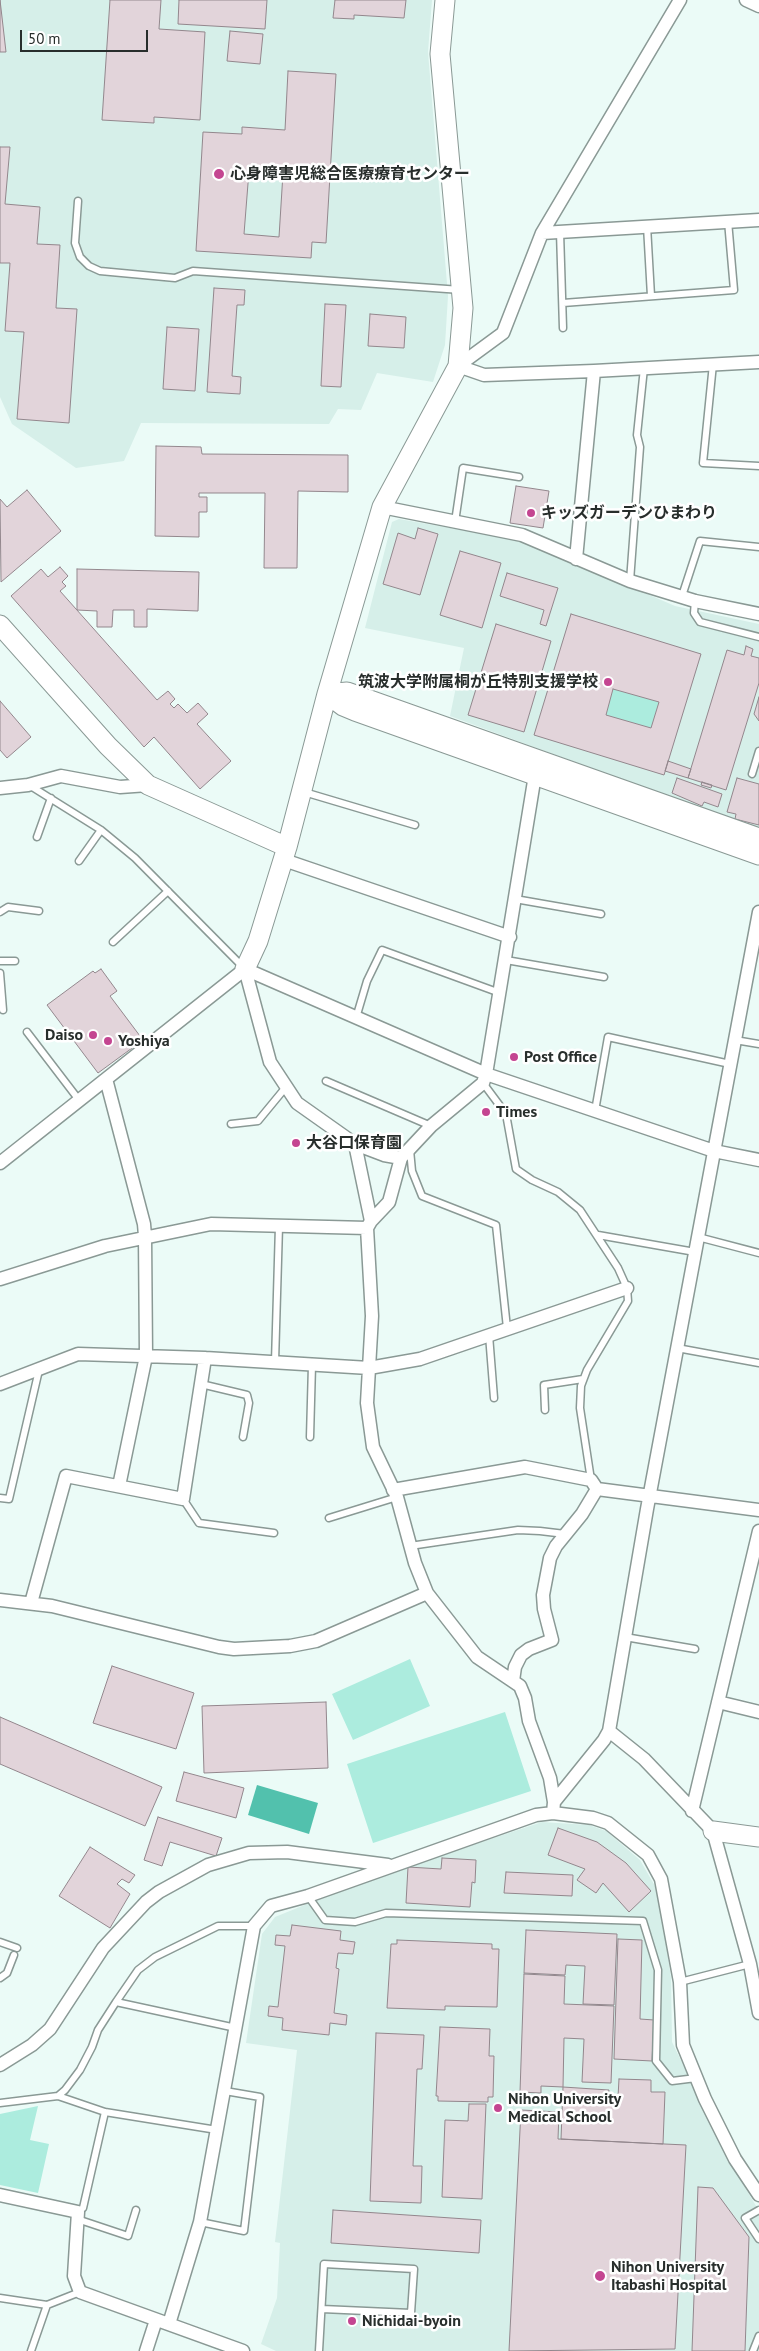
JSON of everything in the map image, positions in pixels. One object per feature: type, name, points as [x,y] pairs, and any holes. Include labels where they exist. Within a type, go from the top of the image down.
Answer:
[{"type":"street","points":[[0,1163],[244,969],[258,941],[285,853],[327,694],[382,506],[458,366],[463,308],[440,54],[444,0]]},
{"type":"street","points":[[458,366],[502,333],[542,233],[680,0]]},
{"type":"street","points":[[746,0],[759,6]]},
{"type":"street","points":[[542,233],[759,220]]},
{"type":"street","points":[[458,366],[484,375],[759,362]]},
{"type":"street","points":[[576,560],[594,371]]},
{"type":"street","points":[[382,506],[522,535],[576,560],[630,580],[695,601],[759,614]]},
{"type":"street","points":[[0,625],[108,746],[148,785],[285,853],[510,937]]},
{"type":"street","points":[[327,694],[347,692],[759,855]]},
{"type":"street","points":[[536,768],[759,838]]},
{"type":"street","points":[[0,1279],[105,1246],[145,1236],[211,1224],[278,1226],[369,1224],[389,1202],[406,1153],[431,1126],[485,1079],[510,937],[536,768]]},
{"type":"street","points":[[0,788],[61,776],[120,787],[148,785]]},
{"type":"street","points":[[169,2324],[200,2222],[254,1926],[271,1906],[308,1896],[553,1808],[604,1740],[609,1730],[649,1495],[730,1064],[751,971],[759,912]]},
{"type":"street","points":[[244,969],[356,1018],[485,1079],[595,1111],[714,1151],[759,1160]]},
{"type":"street","points":[[244,969],[270,1062],[297,1103],[312,1111],[355,1144],[384,1155],[406,1153]]},
{"type":"street","points":[[106,1079],[144,1224],[145,1236],[146,1356],[119,1486]]},
{"type":"street","points":[[355,1144],[369,1224],[372,1316],[367,1403],[374,1446],[395,1494],[409,1546],[426,1593],[477,1657],[520,1686],[526,1698],[529,1721],[550,1778],[553,1808]]},
{"type":"street","points":[[0,1384],[78,1354],[205,1358],[369,1368],[420,1359],[627,1288]]},
{"type":"street","points":[[31,1602],[66,1476],[182,1499],[205,1358]]},
{"type":"street","points":[[395,1494],[525,1467],[594,1485],[649,1495],[759,1510]]},
{"type":"street","points":[[513,1681],[521,1655],[528,1649],[552,1640],[544,1610],[543,1595],[550,1558],[565,1534],[582,1514],[594,1485]]},
{"type":"street","points":[[692,1811],[759,1531]]},
{"type":"street","points":[[0,1600],[31,1602],[103,1617],[219,1647],[234,1648],[290,1646],[316,1642],[426,1593]]},
{"type":"street","points":[[718,1702],[759,1712]]},
{"type":"street","points":[[609,1730],[644,1760],[713,1831],[750,1964],[759,2013]]},
{"type":"street","points":[[553,1808],[608,1823],[648,1855],[661,1879],[680,1982],[683,2045],[696,2078],[735,2159],[759,2195]]},
{"type":"street","points":[[713,1831],[759,1837]]},
{"type":"street","points":[[0,2065],[32,2045],[50,2028],[103,1948],[146,1902],[159,1892],[208,1864],[249,1853],[287,1852],[391,1865]]},
{"type":"street","points":[[0,2196],[78,2216],[74,2276],[80,2292],[243,2351]]},
{"type":"street","points":[[146,2351],[156,2320]]},
{"type":"lane","points":[[78,201],[75,243],[80,257],[90,266],[100,271],[175,278],[194,271],[462,290]]},
{"type":"lane","points":[[563,303],[734,290],[728,221]]},
{"type":"lane","points":[[648,226],[651,296]]},
{"type":"lane","points":[[560,232],[563,328]]},
{"type":"lane","points":[[713,364],[703,463],[759,466]]},
{"type":"lane","points":[[630,580],[640,447],[637,435],[644,368]]},
{"type":"lane","points":[[455,522],[463,468],[519,477]]},
{"type":"lane","points":[[682,596],[700,541],[759,547]]},
{"type":"lane","points":[[695,601],[694,613],[700,622],[759,637]]},
{"type":"lane","points":[[752,774],[759,752]]},
{"type":"lane","points":[[28,784],[101,830],[135,858],[244,969]]},
{"type":"lane","points":[[302,792],[415,826]]},
{"type":"lane","points":[[37,837],[51,798]]},
{"type":"lane","points":[[79,862],[101,830]]},
{"type":"lane","points":[[113,942],[168,891]]},
{"type":"lane","points":[[515,899],[601,914]]},
{"type":"lane","points":[[0,912],[8,907],[39,911]]},
{"type":"lane","points":[[356,1018],[367,981],[382,950],[500,994]]},
{"type":"lane","points":[[506,960],[604,977]]},
{"type":"lane","points":[[0,961],[15,961]]},
{"type":"lane","points":[[0,973],[2,1010],[12,1008]]},
{"type":"lane","points":[[27,1032],[79,1100]]},
{"type":"lane","points":[[595,1111],[608,1037],[730,1064]]},
{"type":"lane","points":[[735,1040],[759,1044]]},
{"type":"lane","points":[[485,1079],[506,1114],[516,1169],[532,1180],[558,1192],[580,1210],[598,1235],[627,1288],[628,1300],[581,1386],[580,1408],[594,1485]]},
{"type":"lane","points":[[326,1081],[431,1126]]},
{"type":"lane","points":[[231,1124],[258,1121],[286,1087]]},
{"type":"lane","points":[[406,1153],[422,1196],[496,1226],[507,1328]]},
{"type":"lane","points":[[275,1362],[278,1226]]},
{"type":"lane","points":[[598,1235],[695,1252]]},
{"type":"lane","points":[[698,1237],[759,1253]]},
{"type":"lane","points":[[489,1334],[494,1398]]},
{"type":"lane","points":[[677,1348],[759,1363]]},
{"type":"lane","points":[[310,1437],[312,1364]]},
{"type":"lane","points":[[0,1498],[9,1499],[40,1368]]},
{"type":"lane","points":[[545,1410],[544,1385],[583,1380]]},
{"type":"lane","points":[[201,1384],[246,1395],[248,1403],[243,1437]]},
{"type":"lane","points":[[329,1518],[395,1494]]},
{"type":"lane","points":[[182,1499],[199,1523],[274,1533]]},
{"type":"lane","points":[[409,1546],[518,1530],[540,1530],[565,1534]]},
{"type":"lane","points":[[625,1637],[695,1649]]},
{"type":"lane","points":[[308,1896],[325,1920],[355,1922],[386,1913],[643,1921],[658,1970],[656,2061],[672,2081],[696,2078]]},
{"type":"lane","points":[[58,2096],[80,2070],[92,2047],[98,2030],[138,1970],[155,1958],[218,1926],[254,1926]]},
{"type":"lane","points":[[0,1942],[17,1948]]},
{"type":"lane","points":[[0,1978],[7,1973],[14,1955]]},
{"type":"lane","points":[[680,1982],[750,1964]]},
{"type":"lane","points":[[116,2002],[236,2028]]},
{"type":"lane","points":[[200,2222],[244,2231],[260,2097],[225,2091]]},
{"type":"lane","points":[[0,2103],[58,2096],[105,2112],[217,2130]]},
{"type":"lane","points":[[105,2112],[83,2208],[78,2216],[128,2236],[136,2210]]},
{"type":"lane","points":[[759,2210],[745,2218],[759,2239]]},
{"type":"lane","points":[[319,2351],[324,2264],[414,2269],[411,2313],[322,2309]]},
{"type":"lane","points":[[0,2298],[47,2305],[80,2292]]},
{"type":"lane","points":[[31,2351],[47,2305]]},
{"type":"lane","points":[[753,2351],[759,2336]]},
{"type":"shaded area","name":"心身障害児総合医療療育センター","points":[[0,0],[432,0],[428,52],[448,296],[445,345],[433,382],[377,373],[361,410],[338,409],[329,424],[141,423],[124,461],[76,468],[12,424],[0,397]]},
{"type":"shaded area","name":"筑波大学附属桐が丘特別支援学校","points":[[399,519],[524,541],[675,606],[759,624],[759,830],[450,716],[464,648],[365,628],[392,522]]},
{"type":"shaded area","points":[[613,689],[659,702],[651,728],[606,715]]},
{"type":"shaded area","points":[[410,1659],[430,1706],[353,1740],[332,1694]]},
{"type":"shaded area","points":[[505,1712],[531,1791],[373,1843],[347,1764]]},
{"type":"shaded area","points":[[257,1785],[318,1803],[309,1834],[248,1815]]},
{"type":"shaded area","name":"Nihon University Medical School","points":[[542,1822],[589,1825],[606,1831],[640,1860],[659,1893],[671,1978],[672,2042],[733,2167],[759,2211],[759,2351],[276,2351],[261,2344],[277,2298],[280,2243],[275,2242],[297,2050],[246,2043],[262,1934],[275,1917],[364,1881]]},
{"type":"shaded area","points":[[38,2106],[30,2140],[49,2144],[38,2193],[0,2185],[0,2114]]},
{"type":"building","points":[[0,0],[6,52],[0,52]]},
{"type":"building","points":[[110,0],[161,0],[159,29],[205,32],[200,120],[154,117],[154,123],[102,120]]},
{"type":"building","points":[[179,0],[267,0],[265,29],[178,24]]},
{"type":"building","points":[[335,0],[406,0],[404,18],[354,15],[354,19],[333,18]]},
{"type":"building","points":[[230,31],[263,34],[260,64],[227,61]]},
{"type":"building","points":[[288,71],[336,74],[326,243],[312,242],[311,258],[196,251],[203,132],[242,134],[242,127],[285,130]],"holes":[[[249,171],[283,173],[279,237],[244,234]]]},
{"type":"building","points":[[0,147],[10,147],[5,204],[40,207],[37,244],[60,245],[56,308],[77,309],[69,423],[17,419],[24,332],[5,331],[10,263],[0,263]]},
{"type":"building","points":[[214,288],[245,290],[244,305],[237,305],[232,376],[241,377],[240,394],[207,392]]},
{"type":"building","points":[[325,304],[346,305],[341,387],[321,386]]},
{"type":"building","points":[[370,314],[406,317],[404,348],[368,346]]},
{"type":"building","points":[[167,327],[199,329],[195,391],[163,389]]},
{"type":"building","points":[[156,446],[201,447],[202,454],[348,455],[348,492],[298,491],[297,568],[264,568],[265,493],[199,493],[199,497],[207,497],[207,512],[199,512],[199,537],[155,536]]},
{"type":"building","points":[[516,486],[549,491],[543,528],[510,523]]},
{"type":"building","points":[[27,490],[61,531],[1,582],[0,499],[7,507]]},
{"type":"building","points":[[418,528],[438,534],[420,595],[383,584],[398,533],[415,539]]},
{"type":"building","points":[[460,551],[501,563],[482,628],[440,615]]},
{"type":"building","points":[[60,567],[68,576],[62,582],[66,586],[60,591],[157,700],[168,691],[175,699],[170,704],[174,708],[178,704],[187,713],[198,703],[208,714],[197,724],[231,761],[200,789],[154,737],[144,747],[11,596],[41,569],[48,577]]},
{"type":"building","points":[[77,569],[199,572],[198,611],[147,609],[147,627],[134,627],[134,610],[113,610],[112,627],[97,627],[97,611],[77,610]]},
{"type":"building","points":[[507,573],[558,588],[546,626],[540,624],[544,610],[500,596]]},
{"type":"building","points":[[571,614],[701,654],[664,775],[534,735]],"holes":[[[613,689],[659,702],[651,728],[606,715]]]},
{"type":"building","points":[[496,624],[551,641],[524,732],[468,715]]},
{"type":"building","points":[[746,646],[753,649],[751,656],[759,658],[759,683],[726,790],[688,778],[727,650],[744,655]]},
{"type":"building","points":[[759,697],[759,721],[754,714]]},
{"type":"building","points":[[0,701],[31,737],[7,758],[0,750]]},
{"type":"building","points":[[668,761],[691,769],[688,778],[665,771]]},
{"type":"building","points":[[677,778],[722,794],[718,807],[704,802],[702,806],[672,793]]},
{"type":"building","points":[[737,778],[759,784],[759,825],[735,819],[736,814],[727,812]]},
{"type":"building","points":[[702,782],[712,785],[711,788],[701,785]]},
{"type":"building","points":[[101,969],[117,991],[110,996],[143,1040],[98,1073],[47,1005],[93,971],[95,973]]},
{"type":"building","points":[[112,1666],[194,1693],[176,1749],[93,1723]]},
{"type":"building","points":[[326,1702],[328,1768],[204,1773],[202,1706]]},
{"type":"building","points":[[0,1717],[162,1787],[145,1826],[0,1764]]},
{"type":"building","points":[[184,1772],[244,1788],[236,1818],[176,1801]]},
{"type":"building","points":[[158,1817],[222,1838],[216,1856],[170,1842],[162,1866],[144,1860]]},
{"type":"building","points":[[558,1828],[597,1842],[626,1863],[651,1891],[629,1912],[603,1883],[596,1893],[577,1880],[585,1869],[548,1855]]},
{"type":"building","points":[[90,1847],[135,1875],[129,1883],[122,1879],[117,1884],[130,1894],[110,1928],[59,1896]]},
{"type":"building","points":[[442,1858],[476,1860],[475,1883],[472,1882],[470,1907],[406,1903],[408,1867],[441,1869]]},
{"type":"building","points":[[506,1872],[573,1875],[572,1896],[504,1893]]},
{"type":"building","points":[[292,1925],[341,1931],[340,1940],[355,1942],[353,1954],[338,1953],[336,1968],[339,1969],[334,2013],[347,2015],[346,2025],[330,2023],[329,2035],[282,2030],[283,2018],[268,2016],[269,2006],[278,2007],[285,1946],[275,1945],[276,1935],[290,1936]]},
{"type":"building","points":[[526,1930],[617,1934],[614,2005],[583,2004],[585,1966],[566,1965],[565,1975],[524,1973]]},
{"type":"building","points":[[618,1939],[642,1940],[640,2019],[654,2020],[652,2061],[614,2059]]},
{"type":"building","points":[[397,1940],[492,1944],[492,1949],[499,1949],[497,2007],[445,2006],[445,2010],[387,2008],[391,1944],[397,1944]]},
{"type":"building","points":[[524,1974],[565,1976],[564,2004],[614,2006],[611,2083],[582,2082],[584,2039],[564,2038],[563,2087],[541,2086],[541,2093],[520,2092]]},
{"type":"building","points":[[440,2027],[490,2029],[489,2056],[494,2056],[493,2097],[488,2097],[488,2102],[438,2101],[438,2096],[436,2096]]},
{"type":"building","points":[[376,2033],[424,2035],[422,2069],[417,2069],[413,2166],[422,2166],[421,2203],[370,2201]]},
{"type":"building","points":[[619,2079],[651,2080],[651,2092],[665,2092],[663,2144],[561,2139],[563,2087],[609,2090],[608,2096],[618,2097]]},
{"type":"building","points":[[469,2104],[486,2104],[482,2199],[442,2197],[445,2120],[468,2121]]},
{"type":"building","points":[[521,2110],[559,2112],[558,2139],[686,2145],[675,2349],[509,2351]]},
{"type":"building","points":[[698,2187],[713,2188],[749,2237],[745,2351],[692,2351]]},
{"type":"building","points":[[333,2210],[481,2220],[479,2253],[331,2243]]},
{"type":"place","name":"心身障害児総合医療療育センター","points":[[219,174]]},
{"type":"place","name":"キッズガーデンひまわり","points":[[531,513]]},
{"type":"place","name":"筑波大学附属桐が丘特別支援学校","points":[[608,682]]},
{"type":"place","name":"Daiso","points":[[93,1035]]},
{"type":"place","name":"Yoshiya","points":[[108,1041]]},
{"type":"place","name":"Post Office","points":[[514,1057]]},
{"type":"place","name":"Times","points":[[486,1112]]},
{"type":"place","name":"大谷口保育園","points":[[296,1143]]},
{"type":"place","name":"Nihon University Medical School","points":[[498,2108]]},
{"type":"place","name":"Nihon University Itabashi Hospital","points":[[600,2276]]},
{"type":"place","name":"Nichidai-byoin","points":[[352,2321]]}]
